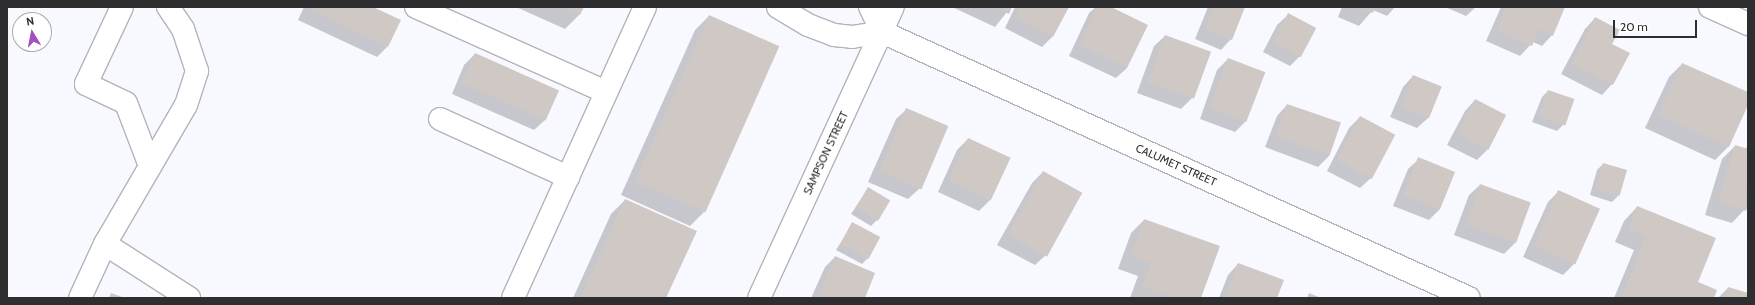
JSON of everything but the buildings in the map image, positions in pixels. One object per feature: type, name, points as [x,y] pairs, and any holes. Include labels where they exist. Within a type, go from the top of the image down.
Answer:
[{"type":"street","points":[[122,7],[86,84],[126,103],[150,166]]},
{"type":"street","points":[[80,298],[105,244],[186,105],[197,71],[183,29],[168,7]]},
{"type":"street","points":[[416,7],[606,92]]},
{"type":"street","points":[[513,298],[645,7]]},
{"type":"street","points":[[778,7],[808,25],[834,36],[852,37],[882,32],[870,7]]},
{"type":"street","name":"SAMPSON STREET","points":[[759,298],[893,7]]},
{"type":"street","points":[[1711,7],[1748,24]]},
{"type":"street","name":"CALUMET STREET","points":[[882,32],[1469,298]]},
{"type":"street","points":[[440,119],[568,177]]},
{"type":"street","points":[[105,244],[189,298]]}]
